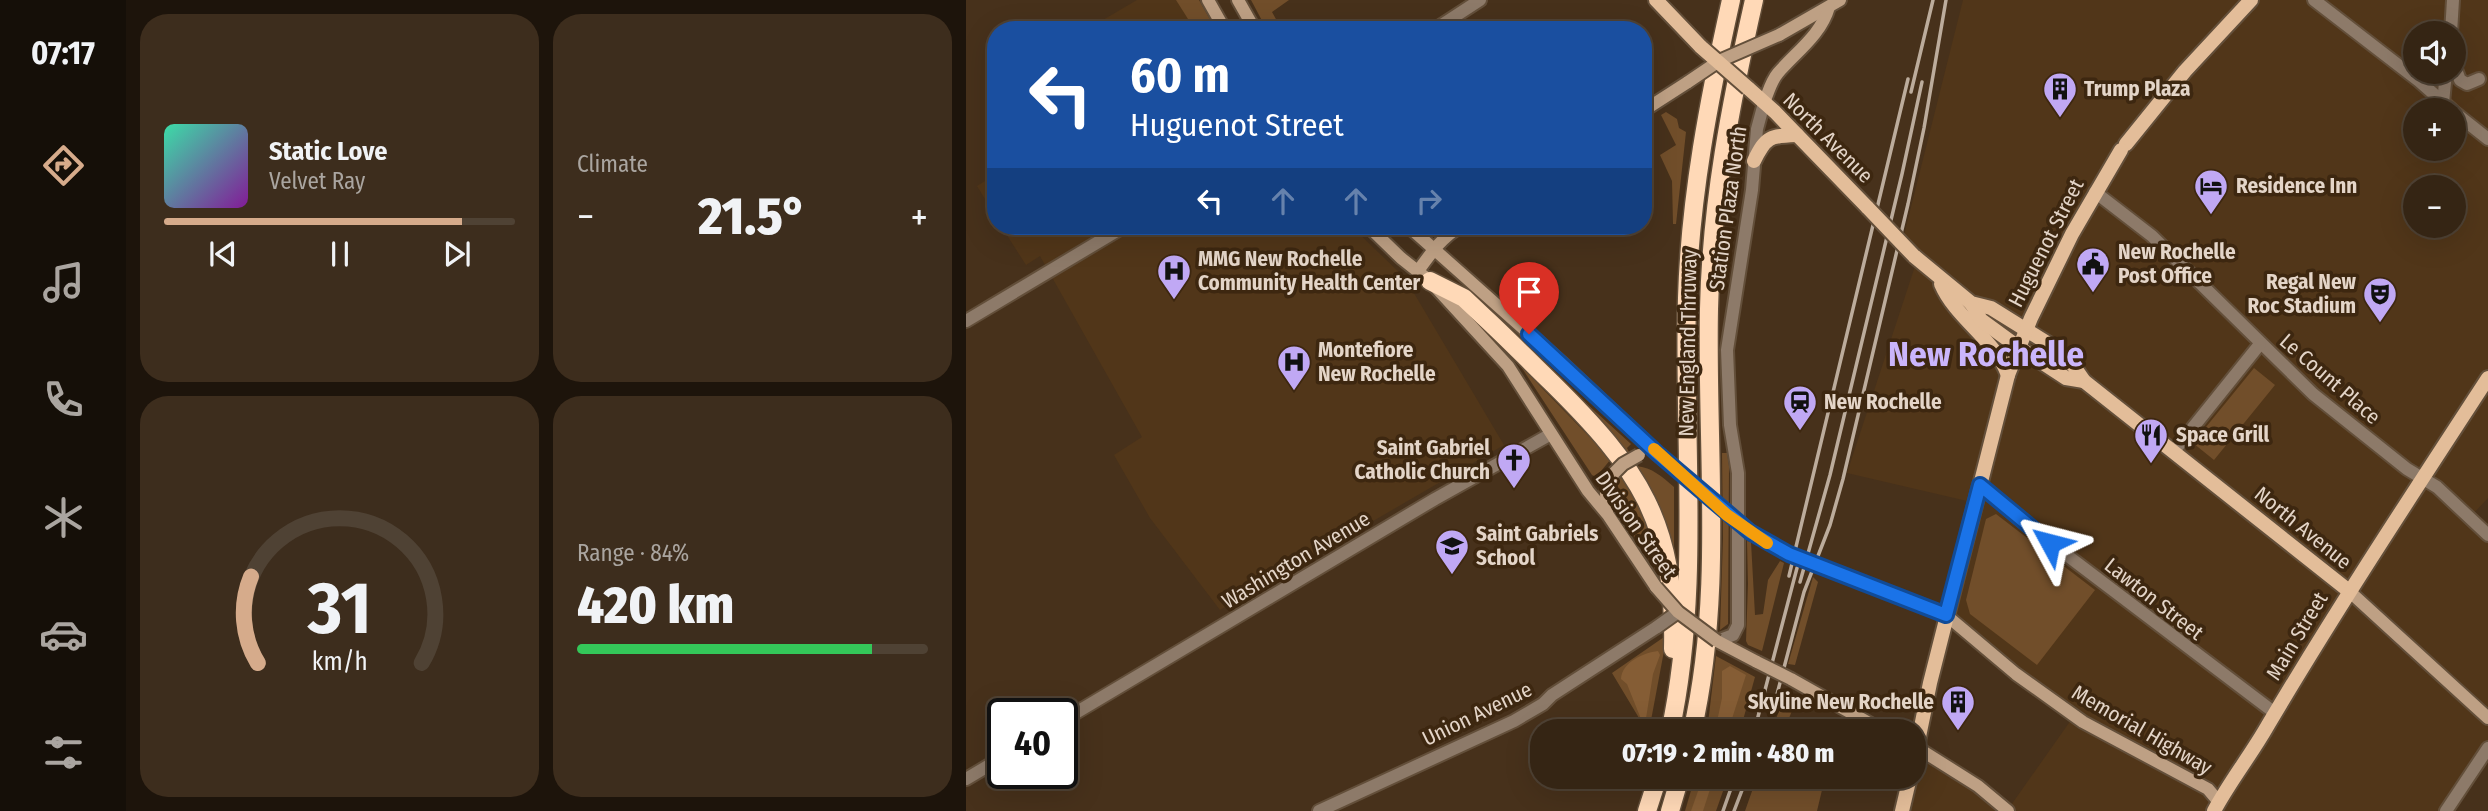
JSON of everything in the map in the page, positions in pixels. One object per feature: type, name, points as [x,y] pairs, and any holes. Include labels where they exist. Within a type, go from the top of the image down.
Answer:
[{"type":"highway","name":"New England Thruway","points":[[1671,719],[1681,674],[1688,599],[1687,299],[1692,225],[1707,114],[1731,0]]},
{"type":"highway","name":"New England Thruway","points":[[1694,719],[1706,649],[1710,587],[1709,312],[1712,237],[1727,125],[1754,0]]},
{"type":"highway","points":[[1424,276],[1464,298],[1508,340],[1607,440],[1640,487],[1660,532],[1672,585],[1673,658],[1669,719]]},
{"type":"highway","points":[[1647,811],[1654,789]]},
{"type":"highway","points":[[1670,811],[1676,789]]},
{"type":"main road","points":[[1209,0],[1220,21]]},
{"type":"main road","points":[[1238,0],[1250,21]]},
{"type":"main road","name":"North Avenue","points":[[1656,0],[1702,47],[1797,135],[1913,256],[1971,303],[1981,320],[2066,378],[2084,381]]},
{"type":"main road","name":"Huguenot Street","points":[[1921,719],[2008,374],[2018,347],[2095,192],[2123,147],[2185,71],[2251,0]]},
{"type":"main road","points":[[1764,103],[1778,72],[1821,24],[1835,4]]},
{"type":"main road","points":[[1652,105],[1719,61],[1779,34],[1835,4]]},
{"type":"main road","points":[[1754,161],[1767,139],[1797,135]]},
{"type":"main road","points":[[1378,235],[1424,276],[1434,248],[1447,235]]},
{"type":"main road","points":[[1419,235],[1434,248]]},
{"type":"main road","name":"Memorial Highway","points":[[1434,248],[1656,451],[1750,532],[1789,554],[1946,615],[2016,674],[2083,722],[2208,789],[2221,808]]},
{"type":"main road","name":"Division Street","points":[[1424,276],[1508,366],[1588,491],[1608,515],[1656,587],[1678,612],[1717,641],[1862,719]]},
{"type":"main road","points":[[1939,279],[1948,299],[1998,354],[2008,374]]},
{"type":"main road","name":"North Avenue","points":[[1971,303],[1991,308],[2052,346],[2073,365],[2084,381],[2349,591],[2488,718]]},
{"type":"main road","name":"Main Street","points":[[2221,808],[2349,591],[2488,378]]},
{"type":"main road","points":[[1608,515],[1606,493],[1614,472],[1639,455],[1656,451]]},
{"type":"main road","points":[[1926,753],[1978,786],[2008,811]]},
{"type":"main road","points":[[1902,811],[1907,789]]},
{"type":"street","points":[[1448,21],[1480,0]]},
{"type":"street","points":[[2314,0],[2438,98]]},
{"type":"street","points":[[2452,21],[2453,0]]},
{"type":"street","points":[[2466,83],[2479,79]]},
{"type":"street","name":"Station Plaza North","points":[[1717,641],[1733,635],[1738,625],[1738,473],[1730,425],[1727,350],[1752,190],[1757,129],[1764,103]]},
{"type":"street","points":[[2466,122],[2488,139]]},
{"type":"street","name":"Le Count Place","points":[[2095,192],[2152,236],[2260,344],[2325,404],[2407,469],[2437,486],[2488,535]]},
{"type":"street","points":[[966,321],[1110,235]]},
{"type":"street","points":[[2174,451],[2260,344]]},
{"type":"street","name":"Washington Avenue","points":[[1078,711],[1550,434]]},
{"type":"street","name":"Lawton Street","points":[[1980,485],[2027,525],[2275,713]]},
{"type":"street","name":"Union Avenue","points":[[1319,811],[1514,721],[1678,612]]},
{"type":"street","points":[[2446,811],[2488,748]]},
{"type":"street","points":[[966,779],[987,767]]},
{"type":"shaded area","points":[[1137,0],[1187,0],[1200,21],[1101,21]]},
{"type":"shaded area","points":[[1176,0],[1199,0],[1211,21],[1189,21]]},
{"type":"shaded area","points":[[1251,0],[1289,0],[1272,12],[1277,21],[1262,21]]},
{"type":"shaded area","points":[[1963,0],[2488,0],[2488,498],[2472,515],[2488,530],[2488,754],[2453,811],[1900,811],[1906,789],[1926,789],[1926,754],[2009,808],[2076,713],[1950,615],[1980,504],[1847,473],[1918,257],[1903,239]]},
{"type":"shaded area","points":[[1666,112],[1677,119],[1679,128],[1686,132],[1676,224],[1673,224],[1672,181],[1660,155],[1676,145],[1661,115]]},
{"type":"shaded area","points":[[987,180],[987,202],[977,186]]},
{"type":"shaded area","name":"Montefiore New Rochelle","points":[[1007,235],[1360,235],[1405,278],[1504,445],[1220,610],[1150,518],[1114,455],[1142,437],[1040,256],[1026,265]]},
{"type":"shaded area","points":[[1518,358],[1539,385],[1611,459],[1596,477],[1592,475],[1516,359]]},
{"type":"shaded area","points":[[1543,364],[1631,444],[1627,448],[1636,466],[1652,471],[1674,487],[1674,551],[1670,549],[1662,523]]},
{"type":"shaded area","points":[[2254,368],[2275,385],[2214,460],[2193,443]]},
{"type":"shaded area","points":[[1722,453],[1727,453],[1729,466],[1728,624],[1720,630],[1723,538]]},
{"type":"shaded area","points":[[1623,473],[1647,524],[1661,578],[1614,505],[1613,491]]},
{"type":"shaded area","points":[[1996,514],[2095,590],[2037,665],[1970,614],[1966,600],[1986,519]]},
{"type":"shaded area","points":[[1747,541],[1751,542],[1755,615],[1763,614],[1768,580],[1780,561],[1784,563],[1762,651],[1748,645],[1746,641]]},
{"type":"shaded area","points":[[1813,577],[1818,582],[1795,665],[1788,664]]},
{"type":"shaded area","points":[[1667,635],[1651,719],[1638,719],[1612,673]]},
{"type":"shaded area","points":[[1658,651],[1660,655],[1653,674],[1646,719],[1641,719],[1627,684],[1621,679],[1629,663]]},
{"type":"shaded area","points":[[1716,656],[1755,677],[1743,719],[1709,719]]},
{"type":"shaded area","points":[[1730,666],[1746,675],[1732,719],[1718,719],[1722,698],[1722,671]]},
{"type":"shaded area","points":[[1785,693],[1797,698],[1789,719],[1776,719]]},
{"type":"shaded area","points":[[1691,789],[1724,789],[1716,811],[1685,811]]},
{"type":"shaded area","points":[[1699,789],[1710,789],[1703,811],[1691,811]]},
{"type":"shaded area","points":[[1753,789],[1822,790],[1817,811],[1745,811]]},
{"type":"railway","points":[[1911,92],[1933,0]]},
{"type":"railway","points":[[1770,719],[1804,592],[1830,525],[1843,479],[1908,204],[1946,0]]},
{"type":"railway","points":[[1789,576],[1908,79]]},
{"type":"railway","points":[[1800,582],[1830,475],[1922,82]]},
{"type":"railway","points":[[1757,719],[1797,568]]},
{"type":"railway","points":[[1723,811],[1731,789]]},
{"type":"railway","points":[[1734,811],[1742,789]]},
{"type":"slow traffic","points":[[1654,449],[1727,515],[1767,543]]},
{"type":"place","name":"Trump Plaza","points":[[2060,119]]},
{"type":"place","name":"Residence Inn","points":[[2211,216]]},
{"type":"place","name":"New Rochelle Post Office","points":[[2093,294]]},
{"type":"place","name":"MMG New Rochelle Community Health Center","points":[[1174,301]]},
{"type":"place","name":"Regal New Roc Stadium","points":[[2380,324]]},
{"type":"place","name":"Montefiore New Rochelle","points":[[1294,392]]},
{"type":"place","name":"New Rochelle","points":[[1800,432]]},
{"type":"place","name":"Space Grill","points":[[2151,465]]},
{"type":"place","name":"Saint Gabriel Catholic Church","points":[[1514,490]]},
{"type":"place","name":"Saint Gabriels School","points":[[1452,576]]},
{"type":"place","name":"Skyline New Rochelle","points":[[1958,732]]},
{"type":"district","name":"New Rochelle","points":[[1986,354]]},
{"type":"route","points":[[1529,334],[1657,453],[1742,527],[1780,550],[1850,579],[1946,615],[1980,485],[2050,543]]}]
